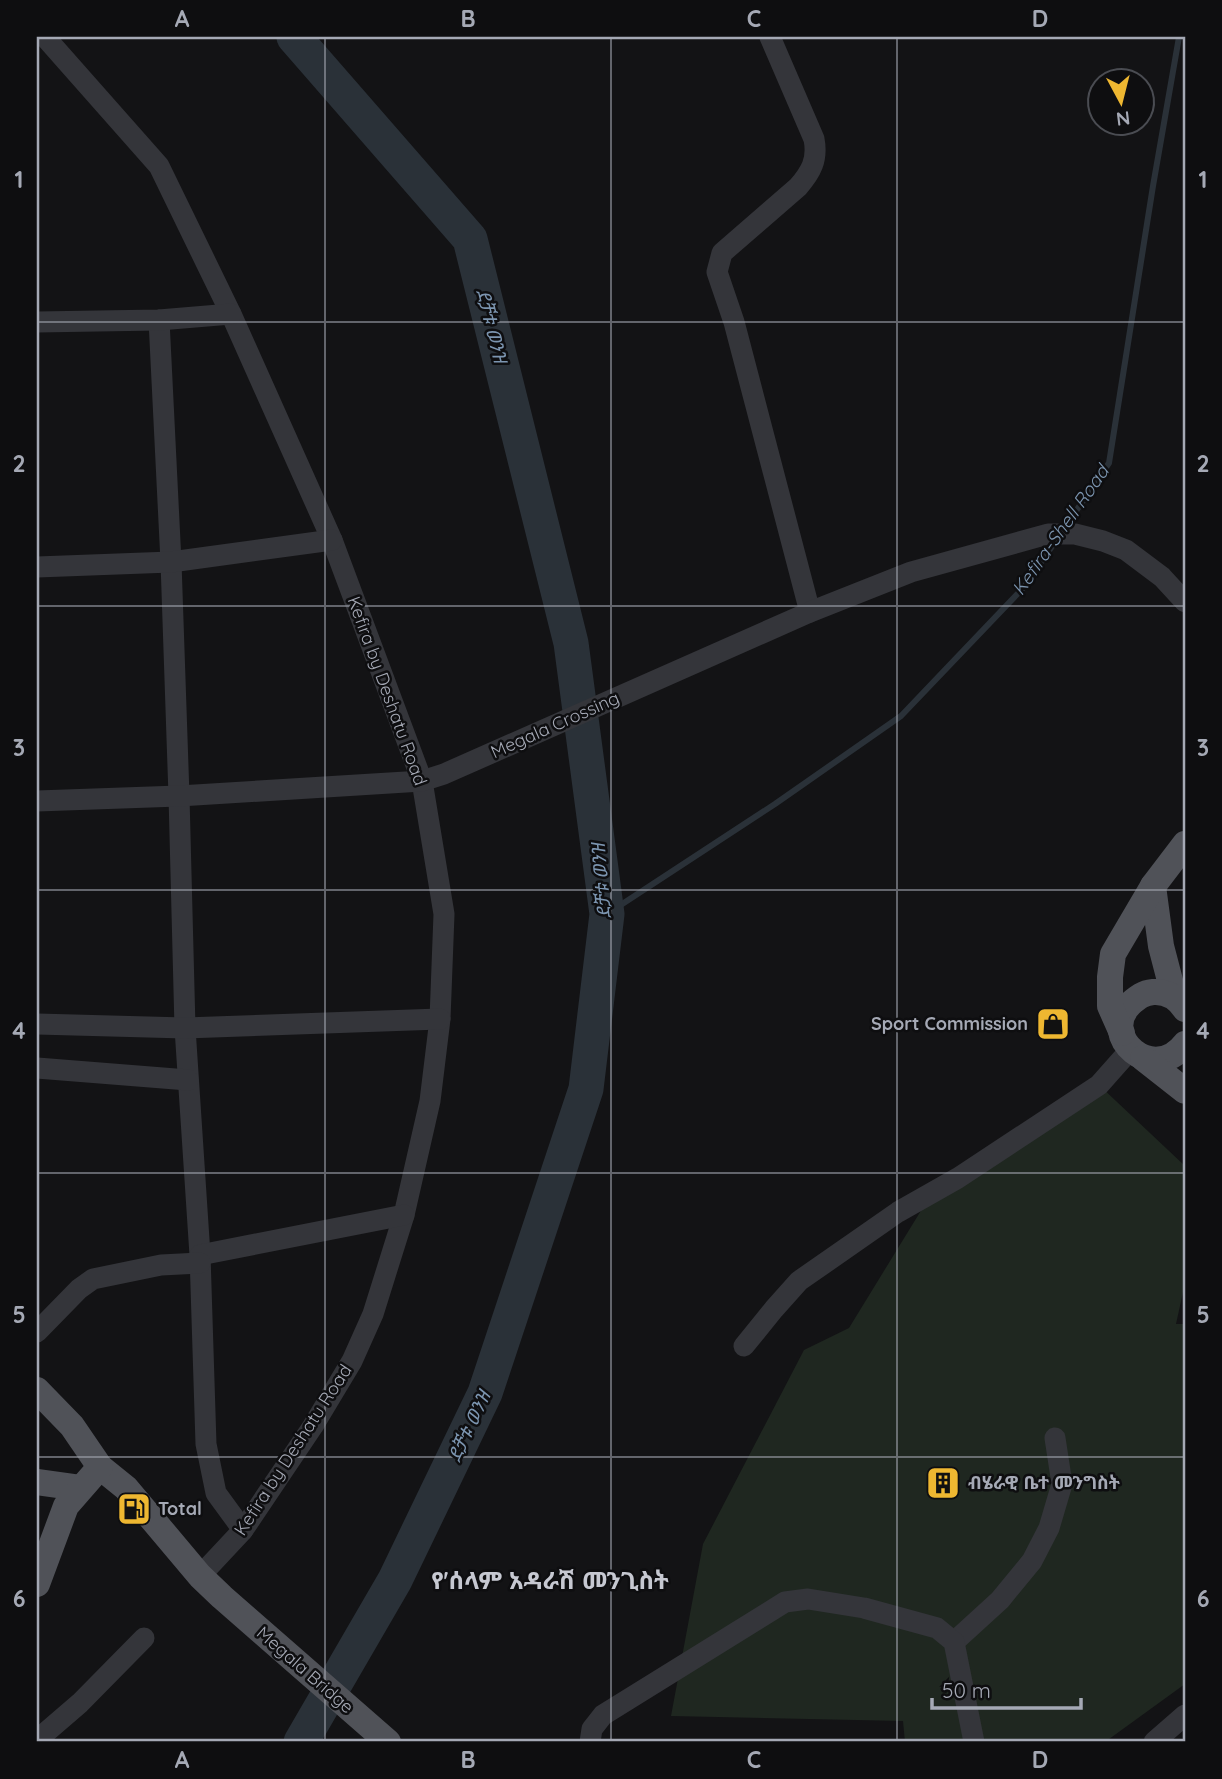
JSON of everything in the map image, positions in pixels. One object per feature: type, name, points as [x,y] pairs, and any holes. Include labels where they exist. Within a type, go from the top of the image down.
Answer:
[{"type":"main road","points":[[1185,844],[1153,886],[1113,954],[1110,977],[1110,1006],[1132,1047],[1185,1091]]},
{"type":"main road","points":[[1153,886],[1161,946],[1179,1003]]},
{"type":"main road","points":[[1179,1003],[1159,992],[1147,993],[1138,996],[1126,1009],[1122,1020],[1132,1047],[1160,1060],[1179,1052],[1185,1044]]},
{"type":"main road","name":"Megala Bridge","points":[[37,1390],[72,1426],[100,1467],[126,1488],[200,1576],[388,1742]]},
{"type":"main road","points":[[37,1584],[66,1506],[100,1467]]},
{"type":"main road","points":[[37,1482],[80,1488]]},
{"type":"street","name":"Kefira by Deshatu Road","points":[[45,37],[159,166],[230,314],[332,540],[422,781],[444,914],[440,1018],[430,1101],[404,1215],[373,1314],[352,1361],[313,1426],[243,1530],[200,1576]]},
{"type":"street","points":[[770,37],[814,139],[816,153],[809,174],[798,187],[722,253],[717,272],[734,322],[810,612]]},
{"type":"street","points":[[37,322],[159,320],[230,314]]},
{"type":"street","points":[[159,320],[180,796],[185,1028],[200,1259],[206,1444],[216,1493],[243,1530]]},
{"type":"street","name":"Megala Crossing","points":[[37,801],[180,796],[422,781],[444,774],[810,612],[911,572],[1048,534],[1075,534],[1126,550],[1161,577],[1185,602]]},
{"type":"street","points":[[37,567],[170,562],[332,540]]},
{"type":"street","points":[[37,1024],[185,1028],[440,1018]]},
{"type":"street","points":[[744,1346],[799,1281],[898,1212],[958,1178],[1099,1085],[1132,1047]]},
{"type":"street","points":[[37,1068],[188,1080]]},
{"type":"street","points":[[37,1332],[79,1289],[93,1279],[404,1215]]},
{"type":"street","points":[[954,1642],[1000,1600],[1032,1561],[1049,1528],[1062,1484],[1055,1438]]},
{"type":"street","points":[[590,1742],[592,1729],[603,1715],[785,1602],[808,1599],[863,1608],[937,1629],[954,1642],[974,1742]]},
{"type":"street","points":[[37,1740],[80,1703],[144,1638]]},
{"type":"street","points":[[1154,1742],[1182,1724]]},
{"type":"shaded area","points":[[1099,1085],[1185,1166],[1185,1283],[1176,1324],[1185,1324],[1185,1684],[1105,1742],[905,1742],[903,1721],[671,1716],[703,1544],[804,1350],[849,1328],[933,1191]]},
{"type":"waterway","name":"ደቻቱ ወንዝ","points":[[294,37],[470,239],[571,643],[607,914],[586,1089],[485,1393],[395,1580],[301,1742]]},
{"type":"waterway","name":"Kefira-Shell Road","points":[[1063,530],[1109,463],[1179,37]]},
{"type":"waterway","name":"Kefira-Shell Road","points":[[607,914],[775,804],[901,716],[1024,587],[1057,539]]},
{"type":"place","name":"Sport Commission","points":[[1053,1024]]},
{"type":"place","name":"ብሄራዊ ቤተ መንግስት","points":[[943,1483]]},
{"type":"place","name":"Total","points":[[134,1509]]},
{"type":"district","name":"የ'ሰላም አዳራሽ መንጊስት","points":[[550,1581]]}]
